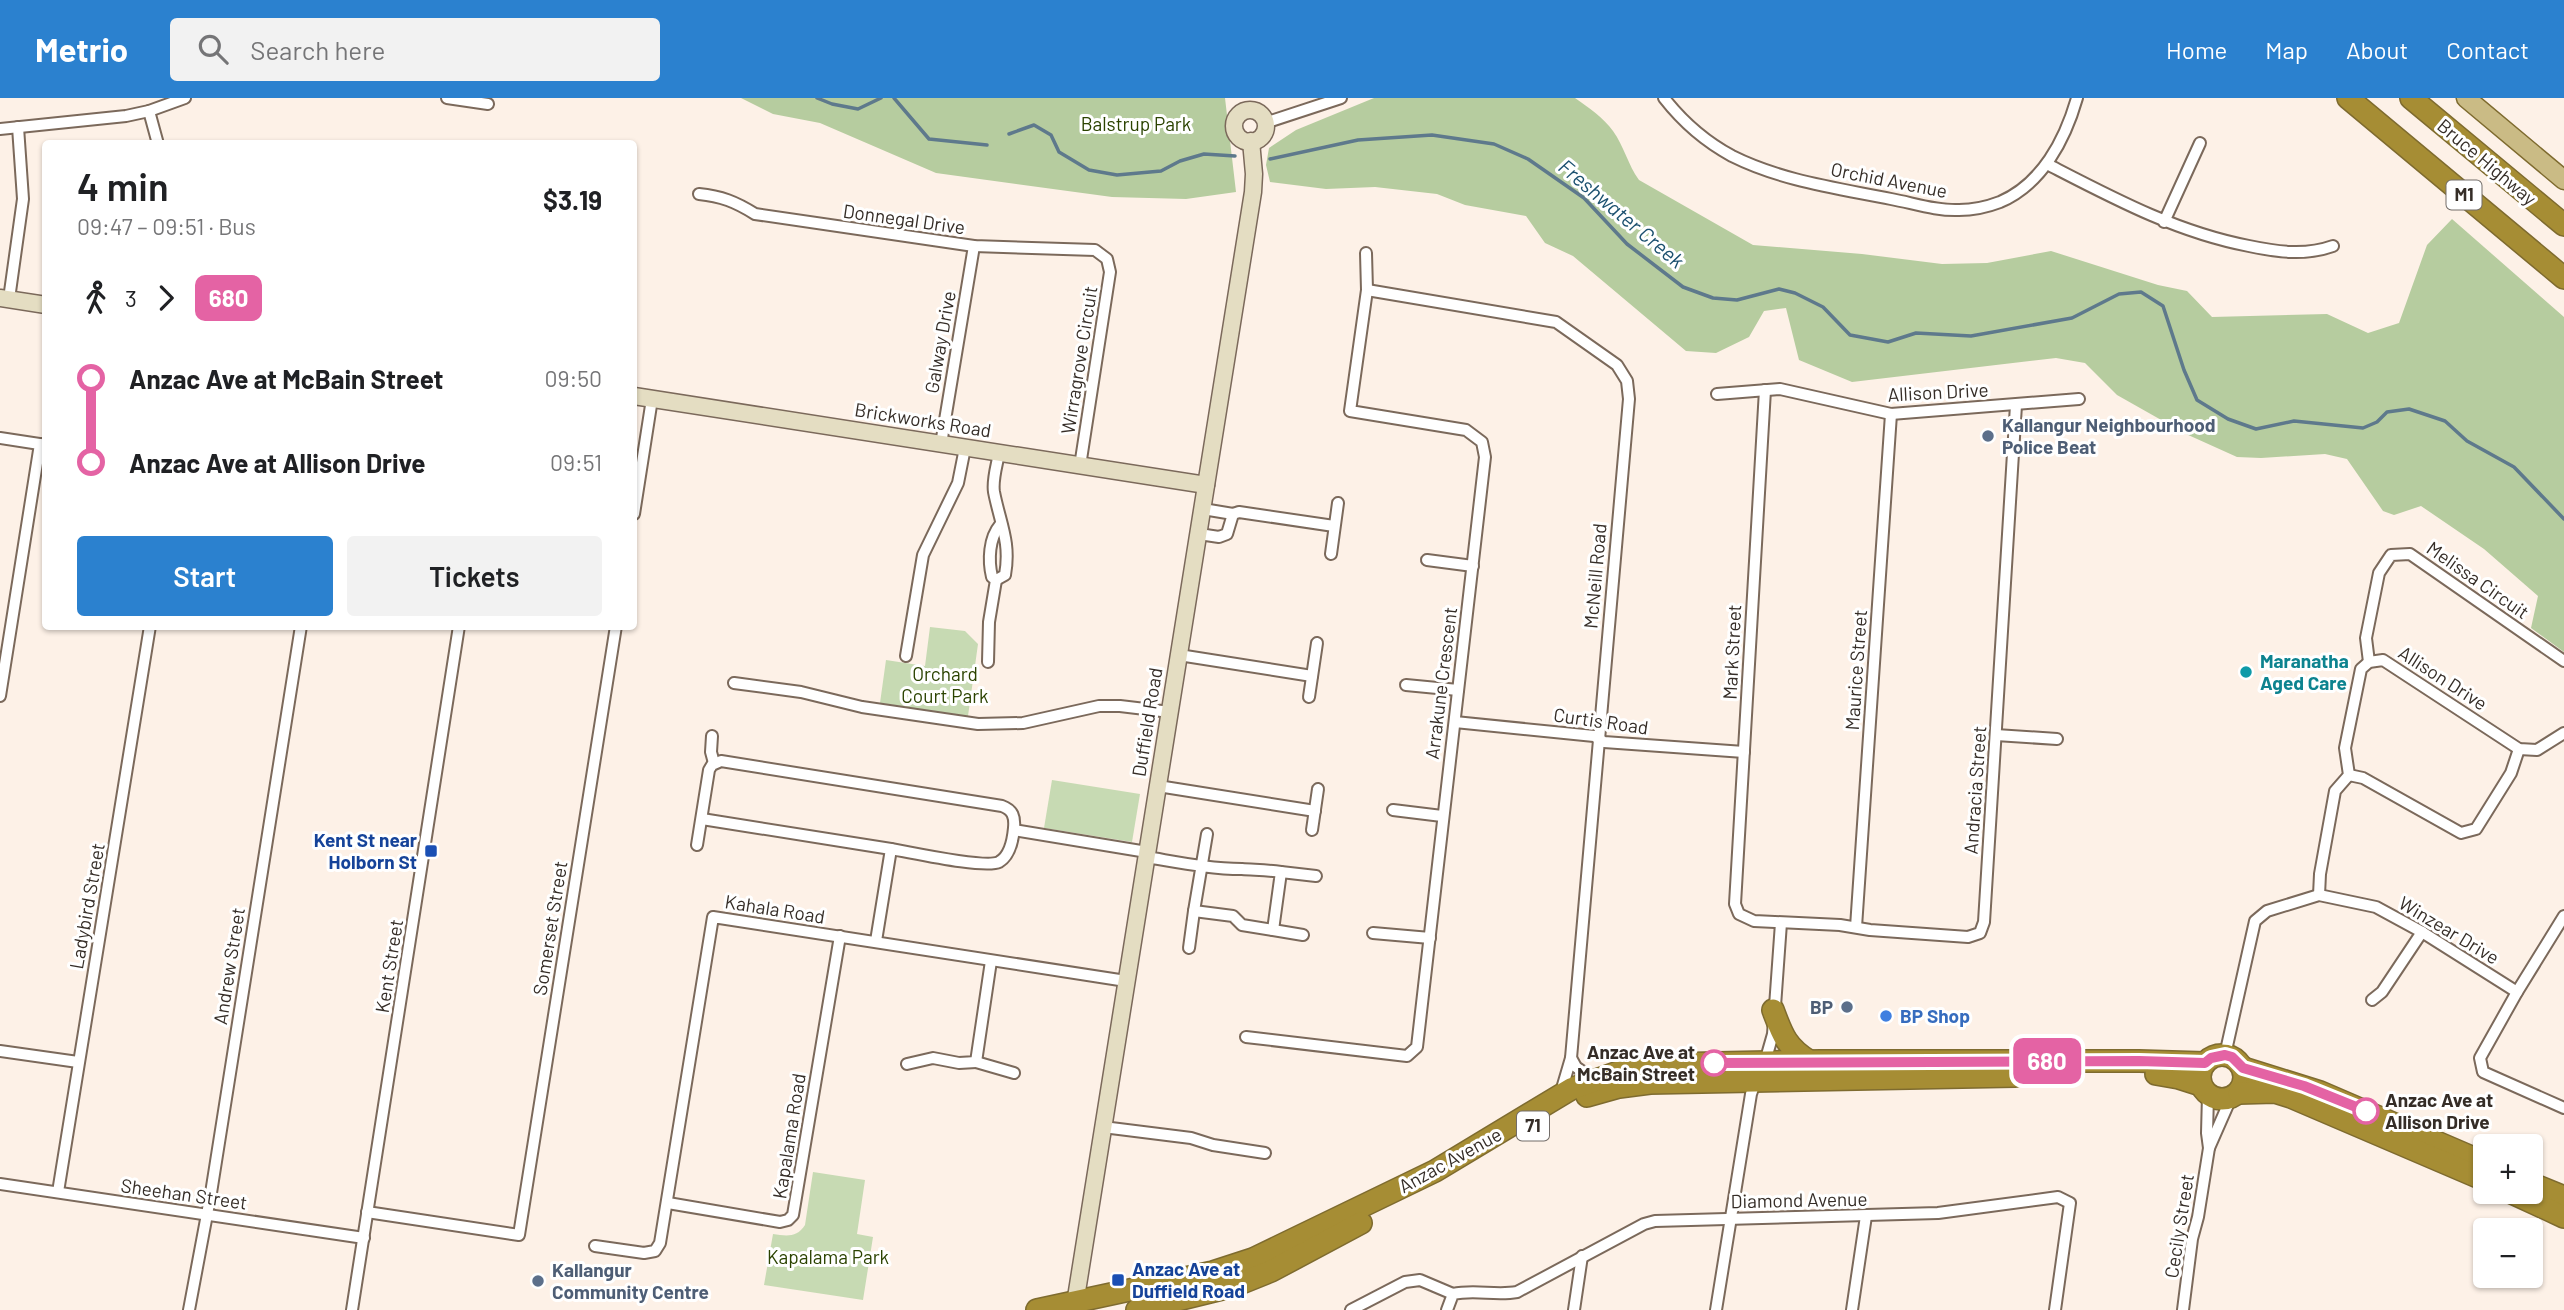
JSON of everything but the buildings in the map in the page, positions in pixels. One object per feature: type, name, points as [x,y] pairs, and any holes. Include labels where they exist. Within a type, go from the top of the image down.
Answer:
[{"type":"highway","name":"Bruce Highway","points":[[2348,98],[2557,272],[2555,282],[2564,290]]},
{"type":"highway","name":"Bruce Highway","points":[[2411,98],[2564,225]]},
{"type":"highway","points":[[1773,1010],[1790,1047],[1809,1061]]},
{"type":"highway","name":"71","points":[[2205,1063],[2211,1058],[2225,1055]]},
{"type":"highway","points":[[2225,1055],[2232,1057],[2243,1068],[2329,1095],[2473,1158]]},
{"type":"highway","name":"Anzac Avenue","points":[[1137,1310],[1220,1291],[1271,1271],[1456,1174],[1558,1110],[1588,1096],[1634,1084],[1761,1071],[1809,1061],[2205,1063]]},
{"type":"highway","points":[[2204,1090],[2200,1074],[2205,1063]]},
{"type":"highway","name":"Anzac Avenue","points":[[1037,1310],[1074,1306],[1213,1272],[1254,1259],[1435,1171],[1560,1095],[1593,1079],[1645,1066],[1761,1071],[2144,1074],[2179,1077],[2204,1090]]},
{"type":"highway","points":[[2235,1096],[2244,1085],[2243,1068]]},
{"type":"highway","name":"71","points":[[2204,1090],[2215,1099],[2275,1092],[2303,1101],[2473,1175]]},
{"type":"highway","points":[[2543,1188],[2564,1197]]},
{"type":"highway","points":[[2536,1204],[2564,1217]]},
{"type":"main road","points":[[2466,98],[2560,173]]},
{"type":"street","points":[[0,129],[106,119],[149,111],[185,98]]},
{"type":"street","points":[[447,98],[488,104]]},
{"type":"street","points":[[1265,123],[1341,98]]},
{"type":"street","name":"Orchid Avenue","points":[[1664,98],[1676,114],[1709,141],[1753,166],[1802,182],[1940,209],[1973,209],[2000,202],[2022,190],[2047,164],[2077,98]]},
{"type":"street","points":[[1242,105],[1257,112],[1265,123],[1262,135],[1251,141],[1242,139],[1235,130],[1242,105]]},
{"type":"street","points":[[149,111],[157,140]]},
{"type":"street","points":[[18,127],[23,199],[5,298],[42,304]]},
{"type":"street","name":"Duffield Road","points":[[1074,1306],[1254,182],[1251,141]]},
{"type":"street","points":[[2164,222],[2200,143]]},
{"type":"street","points":[[2047,164],[2164,222],[2212,239],[2267,250],[2315,253],[2333,246]]},
{"type":"street","name":"Donnegal Drive","points":[[699,194],[719,196],[736,202],[755,214],[974,246],[1095,250],[1107,260]]},
{"type":"street","name":"Galway Drive","points":[[941,444],[974,246]]},
{"type":"street","name":"Arrakune Crescent","points":[[1246,1037],[1407,1056],[1417,1047],[1485,457],[1482,442],[1466,430],[1350,411],[1367,290],[1366,253]]},
{"type":"street","name":"Wirragrove Circuit","points":[[1080,466],[1110,272],[1107,260]]},
{"type":"street","name":"McNeill Road","points":[[1367,290],[1556,322],[1609,358],[1623,372],[1627,381],[1629,399],[1571,1058],[1560,1095]]},
{"type":"street","name":"Allison Drive","points":[[1717,394],[1765,390],[1793,391],[1891,414],[2079,399]]},
{"type":"street","name":"Mark Street","points":[[1739,914],[1734,894],[1765,390]]},
{"type":"street","name":"Brickworks Road","points":[[637,396],[1206,485]]},
{"type":"street","points":[[637,495],[652,399]]},
{"type":"street","name":"Andracia Street","points":[[1739,914],[1754,921],[1840,925],[1968,937],[1980,933],[1984,922],[2016,405]]},
{"type":"street","name":"Maurice Street","points":[[1856,928],[1891,414]]},
{"type":"street","points":[[0,438],[42,445]]},
{"type":"street","points":[[906,656],[923,555],[958,483],[965,448]]},
{"type":"street","points":[[0,696],[42,451]]},
{"type":"street","points":[[996,580],[1002,578],[1006,570],[1007,539],[1000,525],[994,490],[1002,454]]},
{"type":"street","points":[[1331,554],[1338,503]]},
{"type":"street","points":[[1203,509],[1334,526]]},
{"type":"street","points":[[1199,534],[1219,537],[1227,534],[1233,514]]},
{"type":"street","points":[[996,580],[992,577],[990,562],[993,535],[1000,525]]},
{"type":"street","name":"Melissa Circuit","points":[[2369,662],[2366,638],[2379,573],[2391,555],[2410,554],[2564,661]]},
{"type":"street","points":[[1427,560],[1473,566]]},
{"type":"street","points":[[988,662],[989,622],[996,580]]},
{"type":"street","name":"Ladybird Street","points":[[58,1192],[149,630]]},
{"type":"street","name":"Andrew Street","points":[[189,1310],[300,630]]},
{"type":"street","name":"Kent Street","points":[[352,1310],[458,630]]},
{"type":"street","name":"Somerset Street","points":[[367,1212],[519,1235],[615,630]]},
{"type":"street","points":[[1309,697],[1317,643]]},
{"type":"street","points":[[1179,655],[1312,676]]},
{"type":"street","name":"Allison Drive","points":[[2349,775],[2345,748],[2361,669],[2369,662],[2383,660],[2519,749]]},
{"type":"street","points":[[734,683],[801,692],[862,707],[978,724],[1023,723],[1099,706],[1170,712]]},
{"type":"street","points":[[1406,685],[1458,690]]},
{"type":"street","name":"Curtis Road","points":[[1455,722],[1594,736],[1610,742],[1744,752]]},
{"type":"street","points":[[2319,895],[2320,874],[2335,791],[2349,775],[2362,778],[2461,833],[2476,829],[2511,773],[2519,749],[2537,750],[2564,733]]},
{"type":"street","points":[[1996,735],[2057,739]]},
{"type":"street","points":[[712,736],[710,752],[714,763]]},
{"type":"street","points":[[697,845],[709,770],[714,763],[724,761],[1002,806],[1014,816],[1014,830],[1005,857],[991,864],[702,819]]},
{"type":"street","points":[[1158,786],[1315,811]]},
{"type":"street","points":[[1312,830],[1318,789]]},
{"type":"street","points":[[1393,810],[1442,816]]},
{"type":"street","points":[[1014,830],[1200,865],[1316,876]]},
{"type":"street","points":[[1189,948],[1207,834]]},
{"type":"street","points":[[876,941],[891,849]]},
{"type":"street","points":[[1273,930],[1281,872]]},
{"type":"street","name":"Winzear Drive","points":[[2225,1055],[2255,921],[2267,911],[2319,895],[2376,907],[2422,932],[2517,992]]},
{"type":"street","points":[[1194,911],[1233,916],[1242,925],[1303,935]]},
{"type":"street","points":[[2564,916],[2480,1058],[2483,1072],[2564,1108]]},
{"type":"street","name":"Kahala Road","points":[[595,1246],[645,1253],[655,1251],[660,1243],[713,917],[1126,981]]},
{"type":"street","points":[[1716,1310],[1751,1094],[1773,1034],[1781,923]]},
{"type":"street","points":[[2372,1000],[2382,992],[2422,932]]},
{"type":"street","points":[[1373,933],[1430,938]]},
{"type":"street","name":"Kapalama Road","points":[[668,1203],[780,1222],[793,1215],[840,936]]},
{"type":"street","points":[[976,1057],[991,961]]},
{"type":"street","points":[[0,1051],[78,1062]]},
{"type":"street","points":[[907,1064],[933,1058],[959,1063],[976,1057],[1014,1073]]},
{"type":"street","points":[[1571,1058],[1576,1067],[1593,1079]]},
{"type":"street","name":"Cecily Street","points":[[2183,1310],[2192,1239],[2209,1148],[2204,1090]]},
{"type":"street","name":"Cecily Street","points":[[2209,1148],[2235,1096]]},
{"type":"street","points":[[1103,1127],[1191,1138],[1213,1145],[1265,1153]]},
{"type":"street","name":"Sheehan Street","points":[[0,1184],[364,1238]]},
{"type":"street","name":"Diamond Avenue","points":[[1453,1294],[1468,1291],[1504,1295],[1517,1292],[1644,1224],[1655,1221],[1938,1213],[2058,1197],[2070,1203],[2055,1310]]},
{"type":"street","points":[[1852,1310],[1866,1216]]},
{"type":"street","points":[[1574,1310],[1582,1256]]},
{"type":"street","points":[[1351,1310],[1405,1282],[1420,1280],[1453,1294],[1447,1310]]},
{"type":"green space","name":"Balstrup Park","points":[[741,98],[1225,98],[1236,192],[1186,199],[1112,197],[936,173],[820,123],[773,114]]},
{"type":"green space","points":[[1374,98],[1575,98],[1609,126],[1639,180],[1753,245],[1942,264],[1987,263],[2051,251],[2158,285],[2187,291],[2212,317],[2327,314],[2368,333],[2399,323],[2427,245],[2452,219],[2564,317],[2564,652],[2531,628],[2538,596],[2484,549],[2421,506],[2394,515],[2383,511],[2347,459],[2325,454],[2237,457],[2186,434],[2117,395],[2085,363],[2056,358],[1852,382],[1799,360],[1786,308],[1764,311],[1749,337],[1716,353],[1686,351],[1573,256],[1545,243],[1526,216],[1465,205],[1437,194],[1375,187],[1326,189],[1270,182],[1266,165],[1269,148],[1296,130]]},
{"type":"green space","name":"Orchard Court Park","points":[[930,627],[965,631],[978,644],[968,716],[880,703],[886,660],[925,666]]},
{"type":"green space","points":[[1052,780],[1140,794],[1132,842],[1044,828]]},
{"type":"green space","name":"Kapalama Park","points":[[813,1172],[865,1180],[857,1234],[873,1237],[863,1300],[764,1285],[773,1234],[795,1234],[805,1225]]},
{"type":"waterway","name":"Freshwater Creek","points":[[817,98],[858,109],[881,98]]},
{"type":"waterway","name":"Freshwater Creek","points":[[894,98],[929,139],[987,145]]},
{"type":"waterway","name":"Freshwater Creek","points":[[1009,134],[1034,125],[1051,135],[1059,152],[1089,170],[1117,175],[1161,171],[1180,161],[1204,154],[1235,156]]},
{"type":"waterway","name":"Freshwater Creek","points":[[1270,159],[1358,140],[1432,135],[1494,144],[1528,159],[1584,198],[1627,244],[1683,287],[1713,298],[1737,300],[1779,289],[1795,293],[1823,307],[1850,335],[1888,342],[1916,333],[1971,336],[2072,318],[2119,294],[2141,292],[2163,306],[2197,400],[2228,419],[2256,429],[2294,421],[2363,428],[2377,422],[2387,412],[2409,409],[2445,421],[2467,441],[2514,467],[2564,519]]},
{"type":"bus line","name":"680","points":[[1714,1063],[2139,1061],[2186,1064],[2205,1063],[2218,1055],[2225,1055],[2232,1057],[2243,1068],[2304,1086],[2366,1111]]},
{"type":"place","name":"Kallangur Neighbourhood Police Beat","points":[[1988,436]]},
{"type":"place","name":"Maranatha Aged Care","points":[[2246,672]]},
{"type":"place","name":"Kent St near Holborn St","points":[[431,851]]},
{"type":"place","name":"BP","points":[[1847,1007]]},
{"type":"place","name":"BP Shop","points":[[1886,1016]]},
{"type":"place","name":"Anzac Ave at McBain Street","points":[[1714,1063]]},
{"type":"place","name":"Anzac Ave at Allison Drive","points":[[2366,1111]]},
{"type":"place","name":"Anzac Ave at Duffield Road","points":[[1118,1280]]},
{"type":"place","name":"Kallangur Community Centre","points":[[538,1281]]}]
